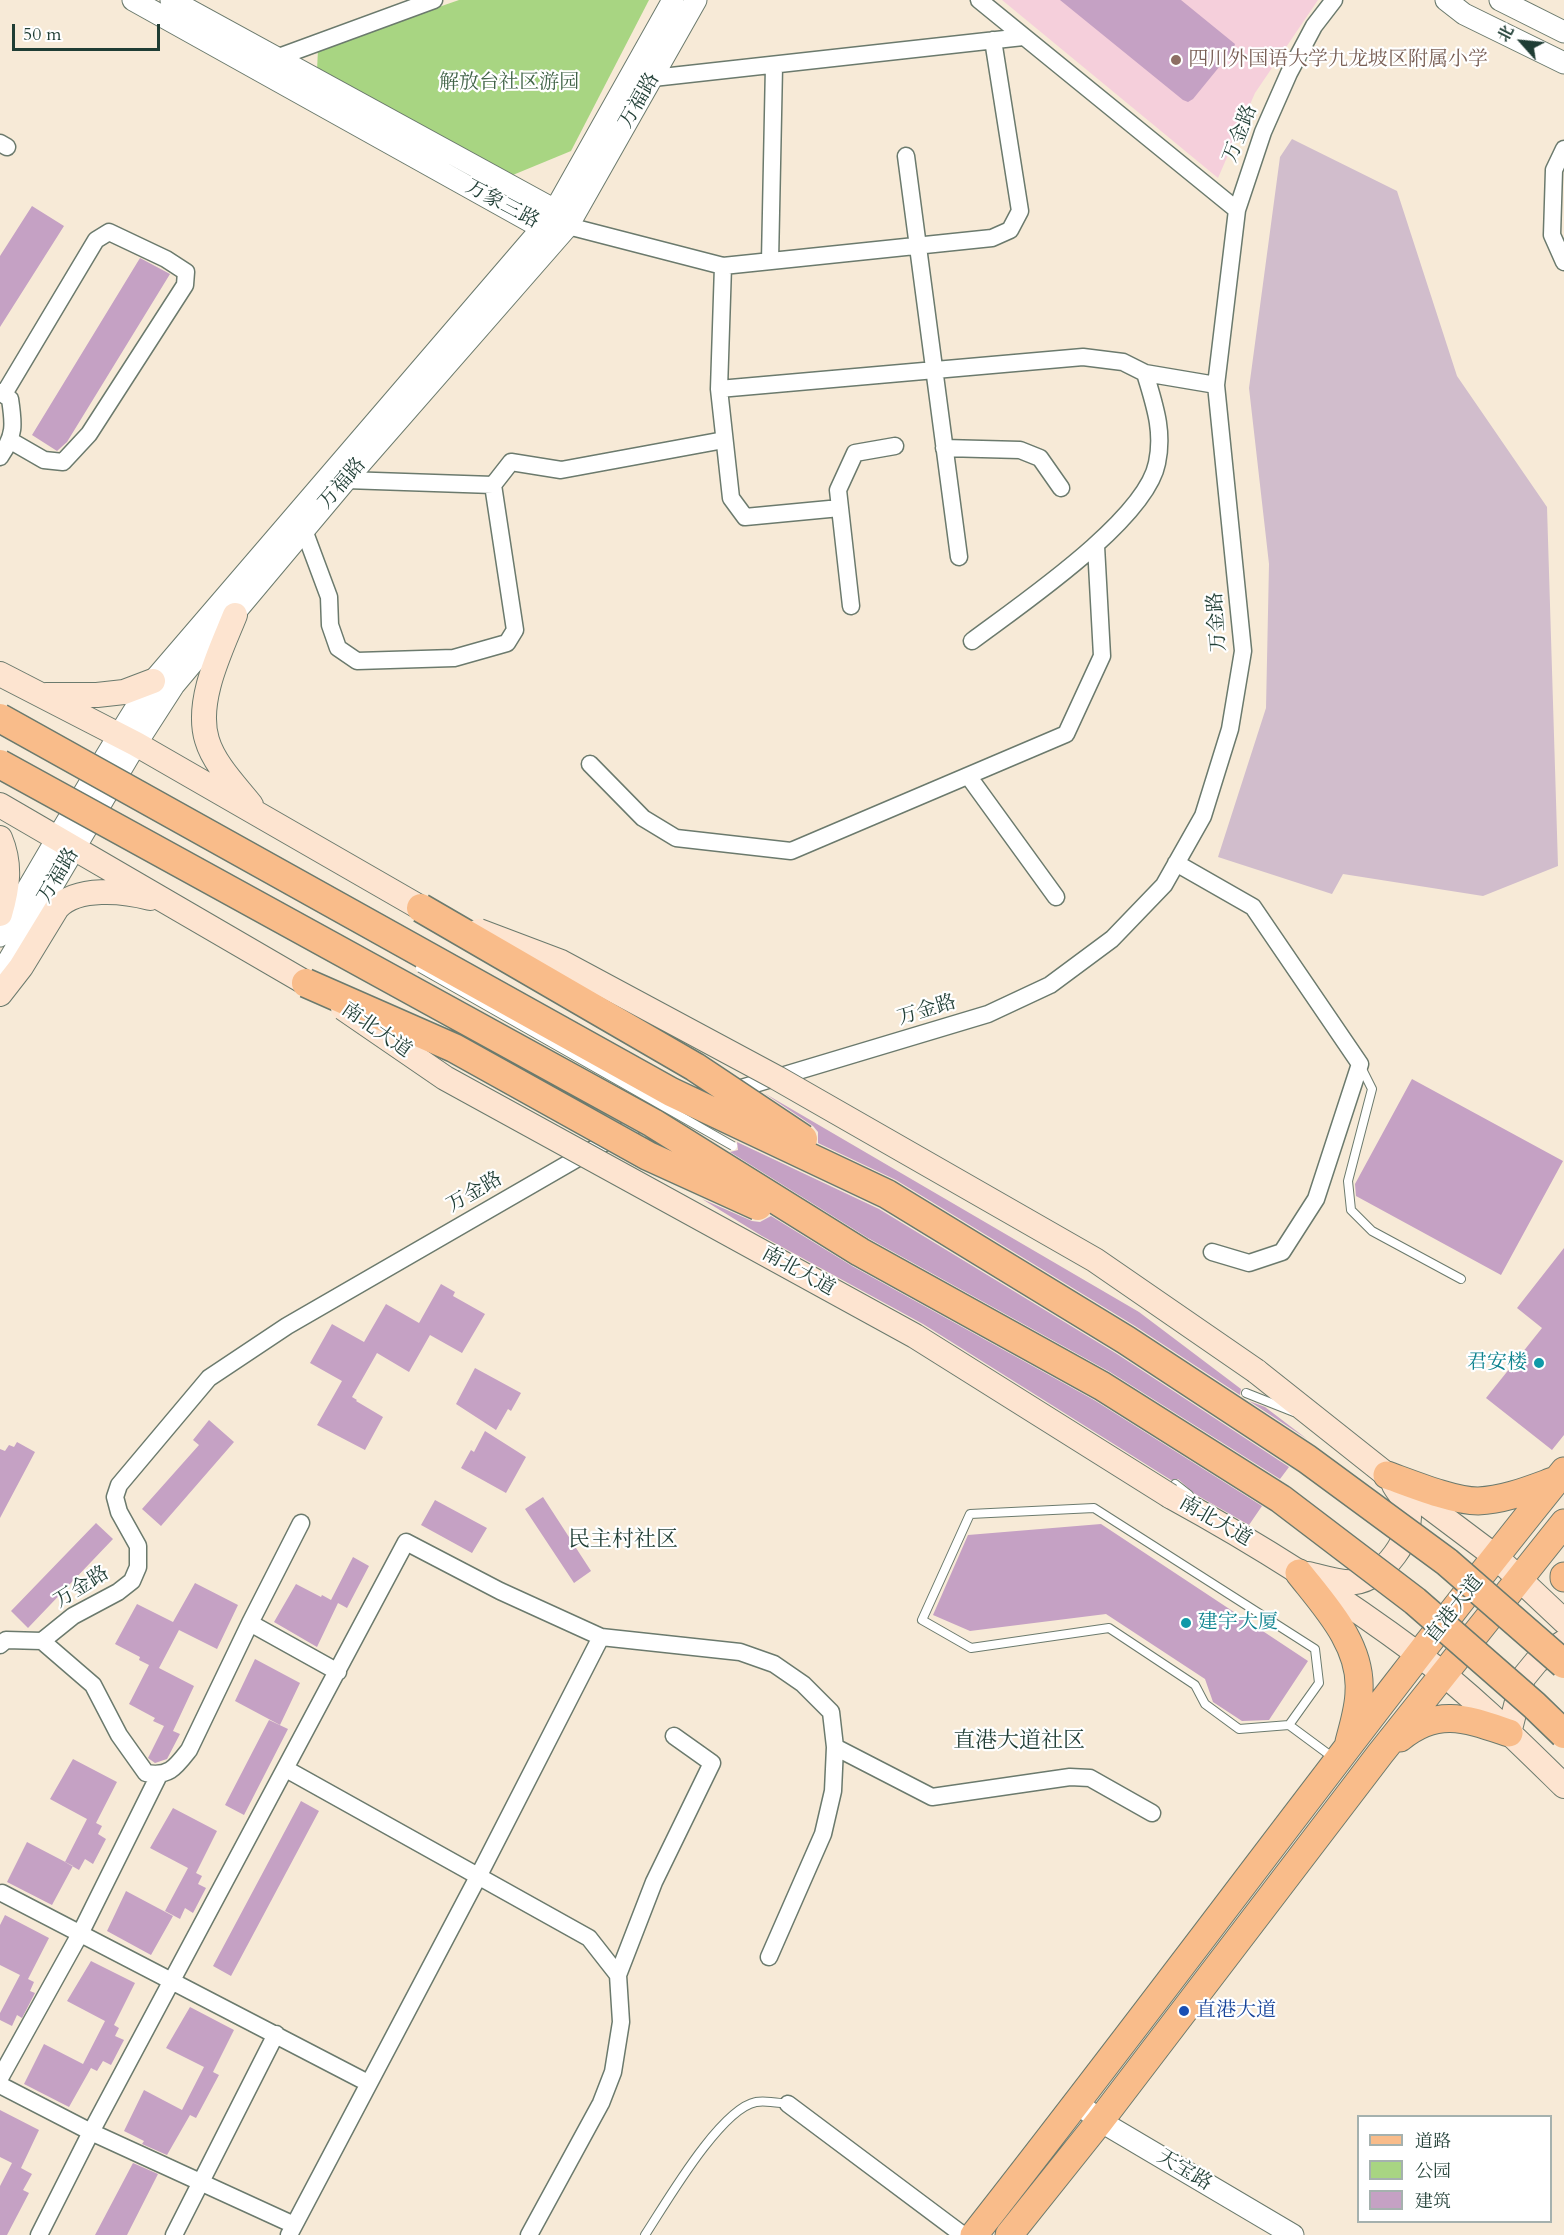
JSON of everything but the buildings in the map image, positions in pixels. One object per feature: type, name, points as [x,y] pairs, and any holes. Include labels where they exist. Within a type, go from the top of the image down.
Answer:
[{"type":"highway","points":[[0,718],[671,1092],[887,1194]]},
{"type":"highway","points":[[0,764],[653,1123],[860,1252],[1102,1386],[1281,1499],[1415,1602],[1534,1705],[1564,1734]]},
{"type":"highway","points":[[421,909],[694,1067],[887,1194],[1126,1340],[1307,1459],[1447,1562],[1564,1664]]},
{"type":"highway","points":[[306,983],[454,1048],[648,1156],[860,1252]]},
{"type":"main road","points":[[236,615],[210,679],[204,716],[207,740],[216,759],[256,812]]},
{"type":"main road","points":[[0,674],[127,739],[421,909],[561,962],[777,1078],[1095,1260],[1256,1371],[1387,1476],[1496,1557],[1564,1621]]},
{"type":"main road","points":[[39,694],[97,695],[124,692],[153,681]]},
{"type":"main road","name":"南北大道","points":[[0,805],[306,983],[445,1078],[915,1336],[1173,1490],[1419,1656],[1509,1733],[1564,1786]]},
{"type":"main road","points":[[0,838],[7,859],[8,876],[0,914]]},
{"type":"main road","points":[[0,994],[21,967],[64,900],[75,895],[124,893],[172,905]]},
{"type":"main road","points":[[1387,1476],[1440,1493],[1478,1501],[1516,1495],[1561,1476]]},
{"type":"main road","points":[[1299,1573],[1354,1583],[1367,1578],[1386,1565],[1400,1548],[1410,1527],[1408,1507],[1387,1476]]},
{"type":"main road","name":"直港大道","points":[[974,2235],[1343,1754],[1561,1476]]},
{"type":"main road","name":"直港大道","points":[[1009,2235],[1100,2121],[1380,1754],[1564,1523]]},
{"type":"main road","points":[[1299,1573],[1335,1619],[1354,1653],[1360,1690],[1343,1754]]},
{"type":"main road","points":[[1380,1754],[1414,1726],[1440,1717],[1467,1719],[1509,1733],[1523,1678],[1537,1661],[1564,1642]]},
{"type":"street","name":"万象三路","points":[[133,0],[542,228],[561,218]]},
{"type":"street","name":"万象三路","points":[[171,0],[561,218]]},
{"type":"street","points":[[276,58],[434,0]]},
{"type":"street","name":"万福路","points":[[561,218],[673,0]]},
{"type":"street","name":"万福路","points":[[127,739],[236,615],[561,218],[653,78],[696,0]]},
{"type":"street","points":[[979,0],[1237,210]]},
{"type":"street","name":"万金路","points":[[42,1641],[73,1616],[118,1592],[132,1581],[138,1567],[138,1546],[119,1512],[115,1497],[118,1485],[209,1378],[287,1326],[657,1113],[988,1014],[1050,985],[1112,939],[1164,885],[1203,816],[1230,729],[1243,651],[1216,385],[1237,210],[1263,132],[1289,73],[1314,26],[1334,0]]},
{"type":"street","points":[[1446,0],[1464,14],[1564,63]]},
{"type":"street","points":[[1500,0],[1564,32]]},
{"type":"street","points":[[653,78],[1023,37]]},
{"type":"street","points":[[561,218],[723,266],[992,238],[1010,230],[1020,211],[993,40]]},
{"type":"street","points":[[770,261],[774,66]]},
{"type":"street","points":[[1564,149],[1554,170],[1552,235],[1564,262]]},
{"type":"street","points":[[906,156],[959,557]]},
{"type":"street","name":"万福路","points":[[0,936],[105,790],[153,681],[542,228]]},
{"type":"street","points":[[0,458],[11,441],[12,408],[10,399],[2,393],[96,240],[109,232],[166,259],[186,272],[185,285],[179,295],[89,434],[63,462],[44,460],[11,441]]},
{"type":"street","points":[[723,266],[719,389],[731,498],[745,517],[840,508]]},
{"type":"street","points":[[719,389],[1083,357],[1123,362],[1145,373],[1216,385]]},
{"type":"street","points":[[972,641],[1096,546],[1144,492],[1157,464],[1160,428],[1145,373]]},
{"type":"street","points":[[304,530],[329,597],[330,625],[338,648],[357,661],[454,658],[507,643],[515,630],[493,485],[512,462],[561,470],[724,440]]},
{"type":"street","points":[[851,606],[838,490],[855,453],[895,446]]},
{"type":"street","points":[[944,447],[1020,450],[1040,458],[1061,488]]},
{"type":"street","points":[[346,480],[493,485]]},
{"type":"street","points":[[590,764],[643,818],[676,838],[791,851],[969,777],[1066,734],[1102,656],[1096,546]]},
{"type":"street","points":[[969,777],[1056,897]]},
{"type":"street","name":"万福路","points":[[0,975],[67,843]]},
{"type":"street","points":[[1176,863],[1253,907],[1360,1064],[1316,1199],[1282,1252],[1249,1263],[1212,1252]]},
{"type":"street","points":[[0,1645],[6,1640],[42,1641],[93,1685],[136,1761],[146,1773],[159,1775],[176,1768],[189,1750],[301,1523]]},
{"type":"street","points":[[39,2235],[91,2132],[406,1542],[500,1591],[601,1636],[740,1652],[774,1664],[803,1684],[831,1712],[836,1747],[833,1791],[823,1834],[769,1957]]},
{"type":"street","points":[[250,1623],[338,1672]]},
{"type":"street","points":[[0,2085],[91,2132],[201,2181],[292,2230],[479,1875],[601,1636]]},
{"type":"street","points":[[529,2235],[601,2103],[613,2072],[621,2022],[618,1975],[654,1882],[712,1763],[674,1736]]},
{"type":"street","points":[[836,1747],[932,1797],[1070,1777],[1090,1778],[1152,1813]]},
{"type":"street","points":[[286,1769],[589,1938],[618,1975]]},
{"type":"street","points":[[0,2078],[80,1934],[159,1775]]},
{"type":"street","points":[[2,1893],[368,2083]]},
{"type":"street","points":[[174,2235],[276,2034]]},
{"type":"street","name":"天宝路","points":[[1077,2103],[1100,2121],[1293,2235]]},
{"type":"street","points":[[788,2104],[963,2235]]},
{"type":"lane","points":[[412,964],[730,1150],[657,1113]]},
{"type":"lane","points":[[1360,1064],[1372,1089],[1347,1181],[1351,1210],[1372,1231],[1461,1279]]},
{"type":"lane","points":[[1246,1393],[1325,1425]]},
{"type":"lane","points":[[1288,1725],[1319,1683],[1315,1648],[1094,1508],[970,1514],[922,1620],[971,1648],[1109,1628],[1195,1685],[1205,1704],[1239,1729],[1288,1725],[1343,1754]]},
{"type":"lane","points":[[645,2235],[715,2131],[735,2112],[756,2102],[788,2104]]},
{"type":"shaded area","name":"四川外国语大学九龙坡区附属小学","points":[[1002,0],[1318,0],[1255,93],[1218,178]]},
{"type":"shaded area","points":[[1292,139],[1397,191],[1457,376],[1547,507],[1558,866],[1483,896],[1343,874],[1332,894],[1218,857],[1266,708],[1269,564],[1249,388],[1280,157]]},
{"type":"green space","name":"解放台社区游园","points":[[459,0],[649,0],[571,151],[508,177],[317,71],[318,49]]},
{"type":"place","name":"四川外国语大学九龙坡区附属小学","points":[[1176,60]]},
{"type":"place","name":"君安楼","points":[[1539,1363]]},
{"type":"place","name":"建宇大厦","points":[[1186,1623]]},
{"type":"place","name":"直港大道","points":[[1184,2011]]},
{"type":"district","name":"民主村社区","points":[[623,1541]]},
{"type":"district","name":"直港大道社区","points":[[1019,1742]]}]
